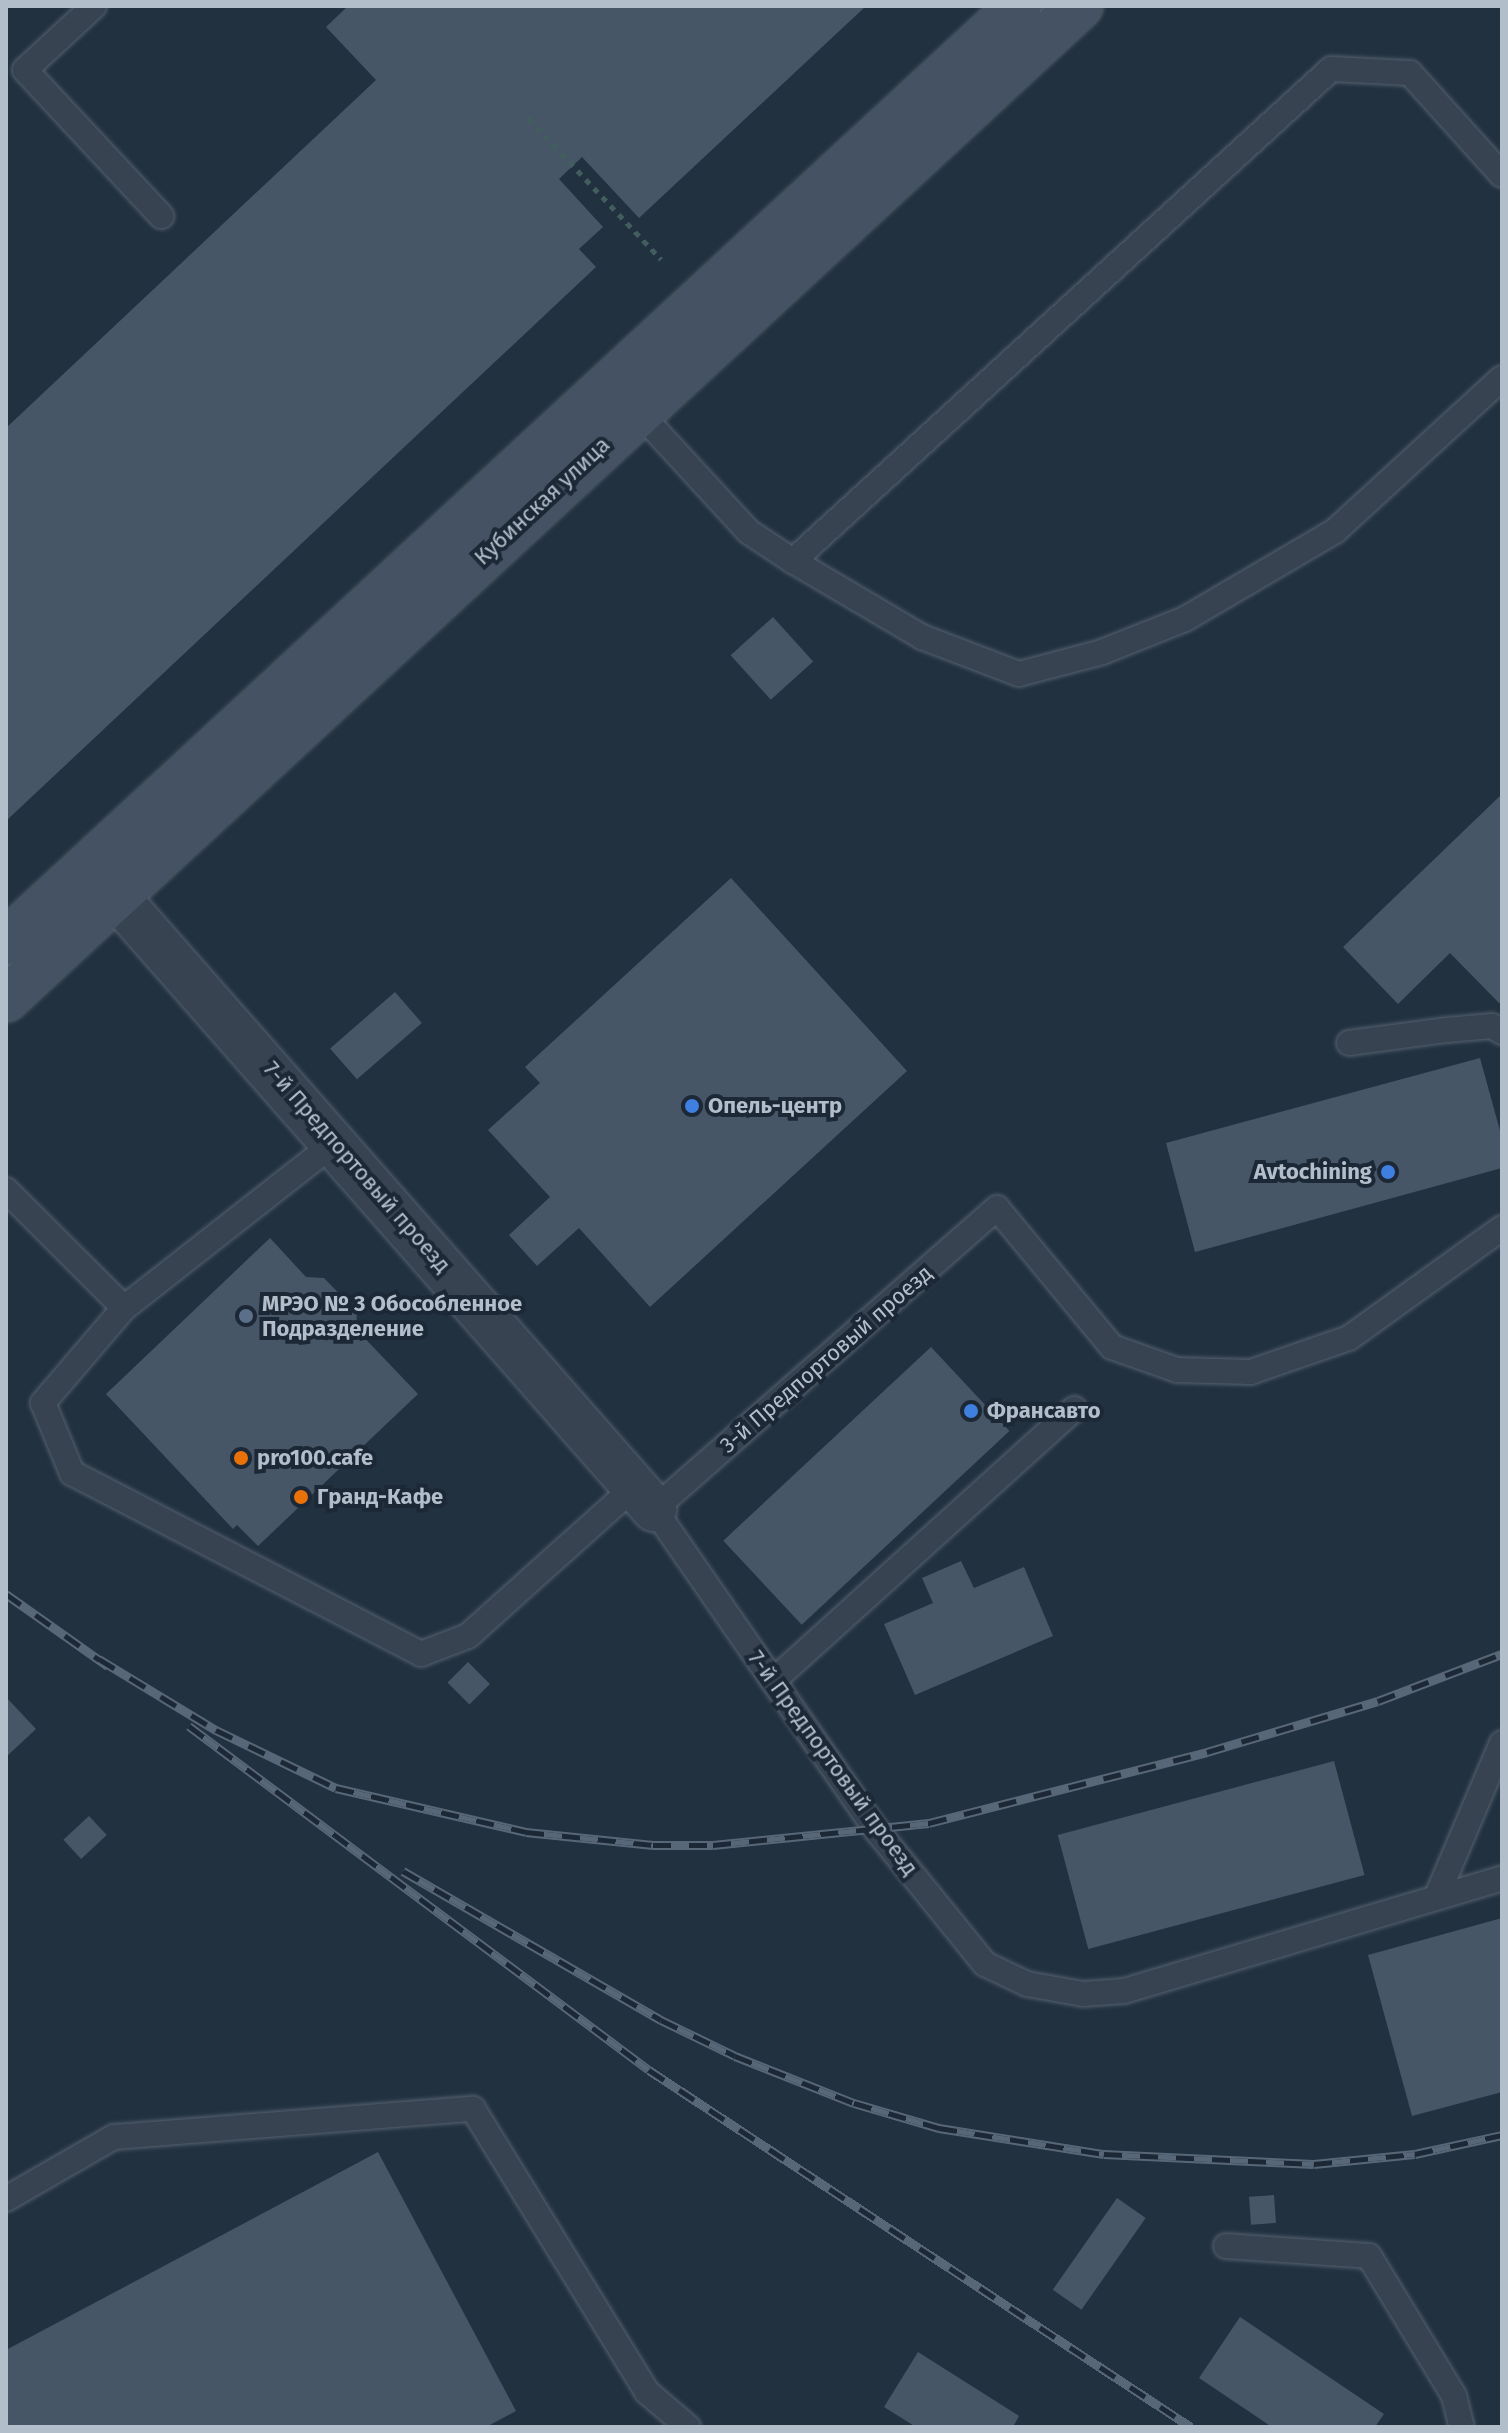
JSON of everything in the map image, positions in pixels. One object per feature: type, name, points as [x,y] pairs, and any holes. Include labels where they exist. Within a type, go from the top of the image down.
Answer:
[{"type":"main road","name":"Кубинская улица","points":[[6,999],[102,880],[624,397],[1019,6]]},
{"type":"main road","name":"Кубинская улица","points":[[624,397],[1080,6]]},
{"type":"main road","name":"Кубинская улица","points":[[6,942],[102,880]]},
{"type":"street","name":"7-й Предпортовый проезд","points":[[102,880],[336,1142],[644,1498]]},
{"type":"lane","points":[[94,6],[25,70],[161,216]]},
{"type":"lane","points":[[793,561],[1331,69],[1410,73],[1502,175]]},
{"type":"lane","points":[[624,397],[749,532],[922,637],[1019,674],[1102,652],[1185,619],[1335,531],[1502,378]]},
{"type":"lane","points":[[1349,1043],[1492,1026],[1502,1032]]},
{"type":"lane","points":[[6,1190],[124,1308],[336,1142]]},
{"type":"lane","name":"3-й Предпортовый проезд","points":[[124,1308],[43,1403],[72,1473],[421,1654],[468,1636],[644,1498],[997,1208],[1112,1347],[1177,1370],[1251,1372],[1349,1338],[1502,1228]]},
{"type":"lane","points":[[773,1681],[1074,1409]]},
{"type":"lane","name":"7-й Предпортовый проезд","points":[[644,1498],[878,1832],[985,1964],[1027,1984],[1083,1994],[1124,1991],[1437,1896]]},
{"type":"lane","points":[[1437,1896],[1502,1743]]},
{"type":"lane","points":[[1437,1896],[1502,1878]]},
{"type":"lane","points":[[6,2199],[114,2137],[473,2109],[647,2392],[688,2427]]},
{"type":"lane","points":[[1226,2246],[1369,2256],[1454,2396],[1462,2427]]},
{"type":"path","points":[[528,118],[661,259]]},
{"type":"building","points":[[348,6],[866,6],[639,218],[582,157],[559,179],[603,227],[579,249],[596,267],[6,821],[6,428],[376,80],[326,27]]},
{"type":"building","points":[[773,617],[813,662],[771,700],[731,655]]},
{"type":"building","points":[[1502,794],[1502,1001],[1499,1003],[1450,953],[1398,1004],[1343,947]]},
{"type":"building","name":"Опель-центр","points":[[731,878],[907,1071],[650,1307],[579,1228],[537,1266],[509,1235],[550,1197],[488,1130],[540,1083],[525,1067]]},
{"type":"building","points":[[395,992],[422,1023],[357,1079],[330,1048]]},
{"type":"building","points":[[1480,1058],[1502,1138],[1502,1168],[1195,1252],[1166,1143]]},
{"type":"building","points":[[270,1238],[306,1277],[324,1278],[357,1312],[356,1329],[418,1394],[258,1546],[237,1525],[233,1529],[106,1394]]},
{"type":"building","points":[[931,1347],[1009,1431],[802,1625],[723,1541]]},
{"type":"building","points":[[961,1561],[974,1588],[1024,1567],[1053,1636],[915,1695],[884,1624],[933,1603],[922,1578]]},
{"type":"building","points":[[468,1662],[490,1684],[469,1704],[447,1683]]},
{"type":"building","points":[[6,1697],[36,1729],[6,1757]]},
{"type":"building","points":[[1334,1761],[1365,1875],[1088,1949],[1058,1835]]},
{"type":"building","points":[[89,1816],[107,1835],[81,1859],[63,1840]]},
{"type":"building","points":[[1502,1918],[1502,2092],[1412,2116],[1368,1955]]},
{"type":"building","points":[[378,2152],[516,2411],[486,2427],[6,2427],[6,2350]]},
{"type":"building","points":[[1274,2195],[1276,2223],[1251,2225],[1249,2197]]},
{"type":"building","points":[[1117,2198],[1146,2218],[1081,2310],[1053,2290]]},
{"type":"building","points":[[1240,2317],[1384,2414],[1375,2427],[1272,2427],[1199,2378]]},
{"type":"building","points":[[918,2352],[1019,2416],[1013,2427],[916,2427],[884,2407]]},
{"type":"railway","points":[[6,1594],[108,1666]]},
{"type":"railway","points":[[99,1659],[216,1730],[336,1788],[526,1832],[653,1845],[713,1845],[929,1823],[1207,1752],[1378,1701],[1502,1654]]},
{"type":"railway","points":[[189,1726],[649,2070],[1191,2427]]},
{"type":"railway","points":[[403,1871],[661,2020],[735,2056],[854,2103],[939,2128],[1104,2154],[1314,2164],[1415,2154],[1502,2135]]},
{"type":"place","name":"Опель-центр","points":[[692,1106]]},
{"type":"place","name":"Avtochining","points":[[1388,1172]]},
{"type":"place","name":"МРЭО № 3 Обособленное Подразделение","points":[[246,1316]]},
{"type":"place","name":"Франсавто","points":[[971,1411]]},
{"type":"place","name":"pro100.cafe","points":[[241,1458]]},
{"type":"place","name":"Гранд-Кафе","points":[[301,1497]]}]
